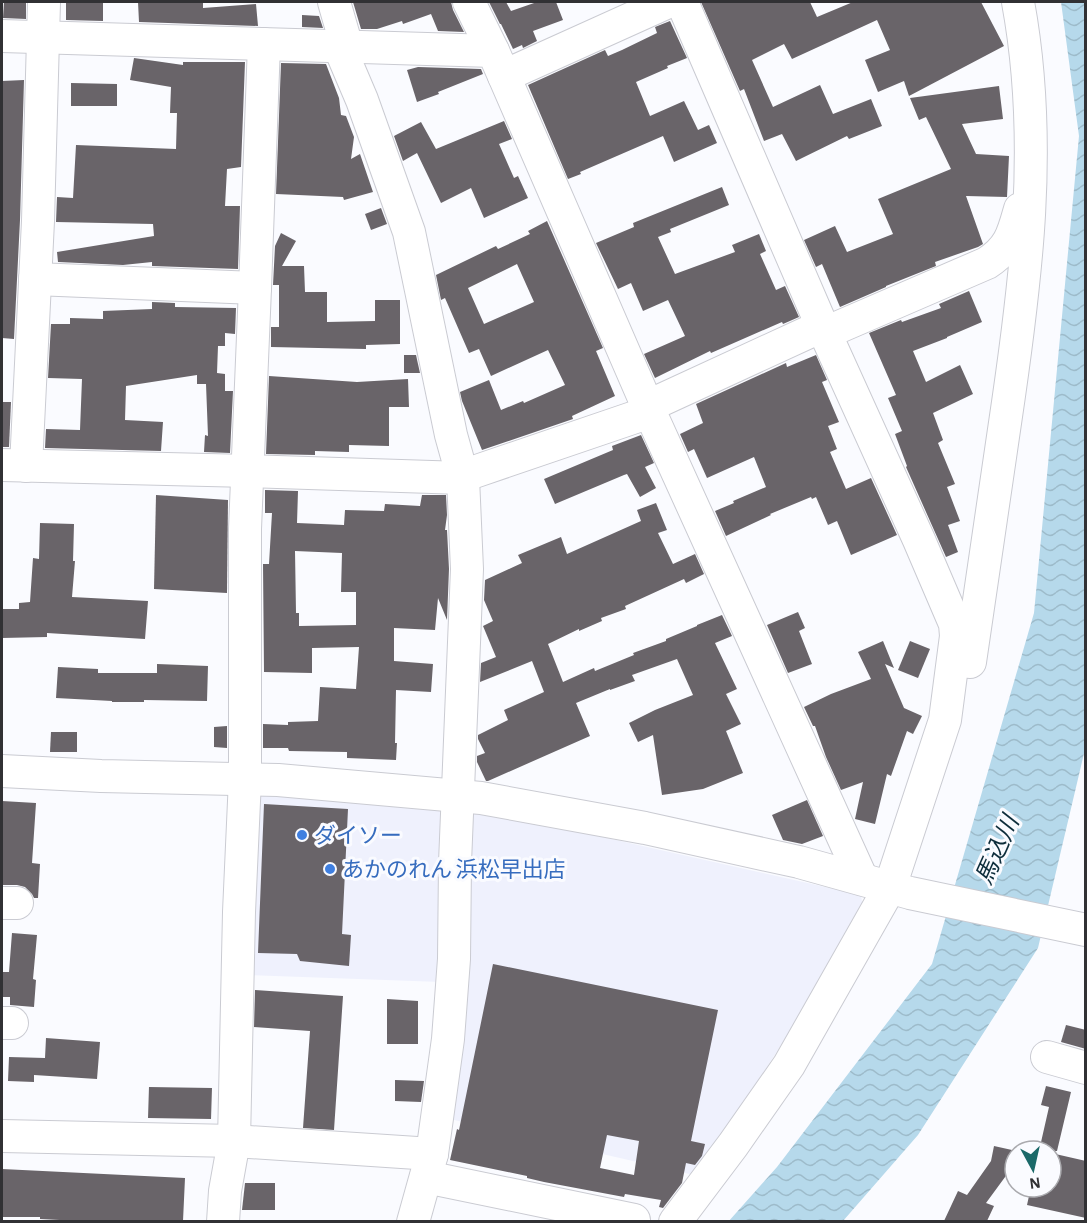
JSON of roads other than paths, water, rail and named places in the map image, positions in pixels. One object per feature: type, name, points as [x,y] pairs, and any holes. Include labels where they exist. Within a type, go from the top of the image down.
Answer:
[{"type":"street","points":[[44,2],[35,279],[14,466],[462,475],[471,473],[650,412],[657,402],[987,263],[1006,248],[1012,238],[1021,207],[1031,191]]},
{"type":"street","points":[[334,2],[343,47],[409,232],[462,475],[467,569],[455,863],[454,959],[448,1039],[429,1166],[413,1221]]},
{"type":"street","points":[[469,2],[650,412],[887,886]]},
{"type":"street","points":[[2,36],[343,47],[498,64],[668,2]]},
{"type":"street","points":[[675,1221],[789,1065],[887,886],[921,795],[945,720],[956,636],[955,624],[915,530],[824,330],[682,2]]},
{"type":"street","points":[[921,795],[948,753],[966,687],[1016,352],[1031,191],[1032,146],[1025,39],[1018,2]]},
{"type":"street","points":[[223,1221],[225,1191],[234,1141],[244,779],[245,529],[264,44]]},
{"type":"street","points":[[35,279],[255,288]]},
{"type":"street","points":[[2,771],[278,780],[481,798],[645,828],[799,862],[887,886],[1086,930]]},
{"type":"street","points":[[1047,1057],[1086,1068]]},
{"type":"street","points":[[2,1136],[234,1141],[429,1166],[634,1220]]},
{"type":"water","name":"馬込川","points":[[1061,2],[1085,2],[1086,745],[1038,948],[918,1135],[843,1221],[728,1222],[777,1167],[932,964],[1034,613],[1079,136]]},
{"type":"place","name":"ダイソー","points":[[302,835]]},
{"type":"place","name":"あかのれん 浜松早出店","points":[[330,869]]}]
